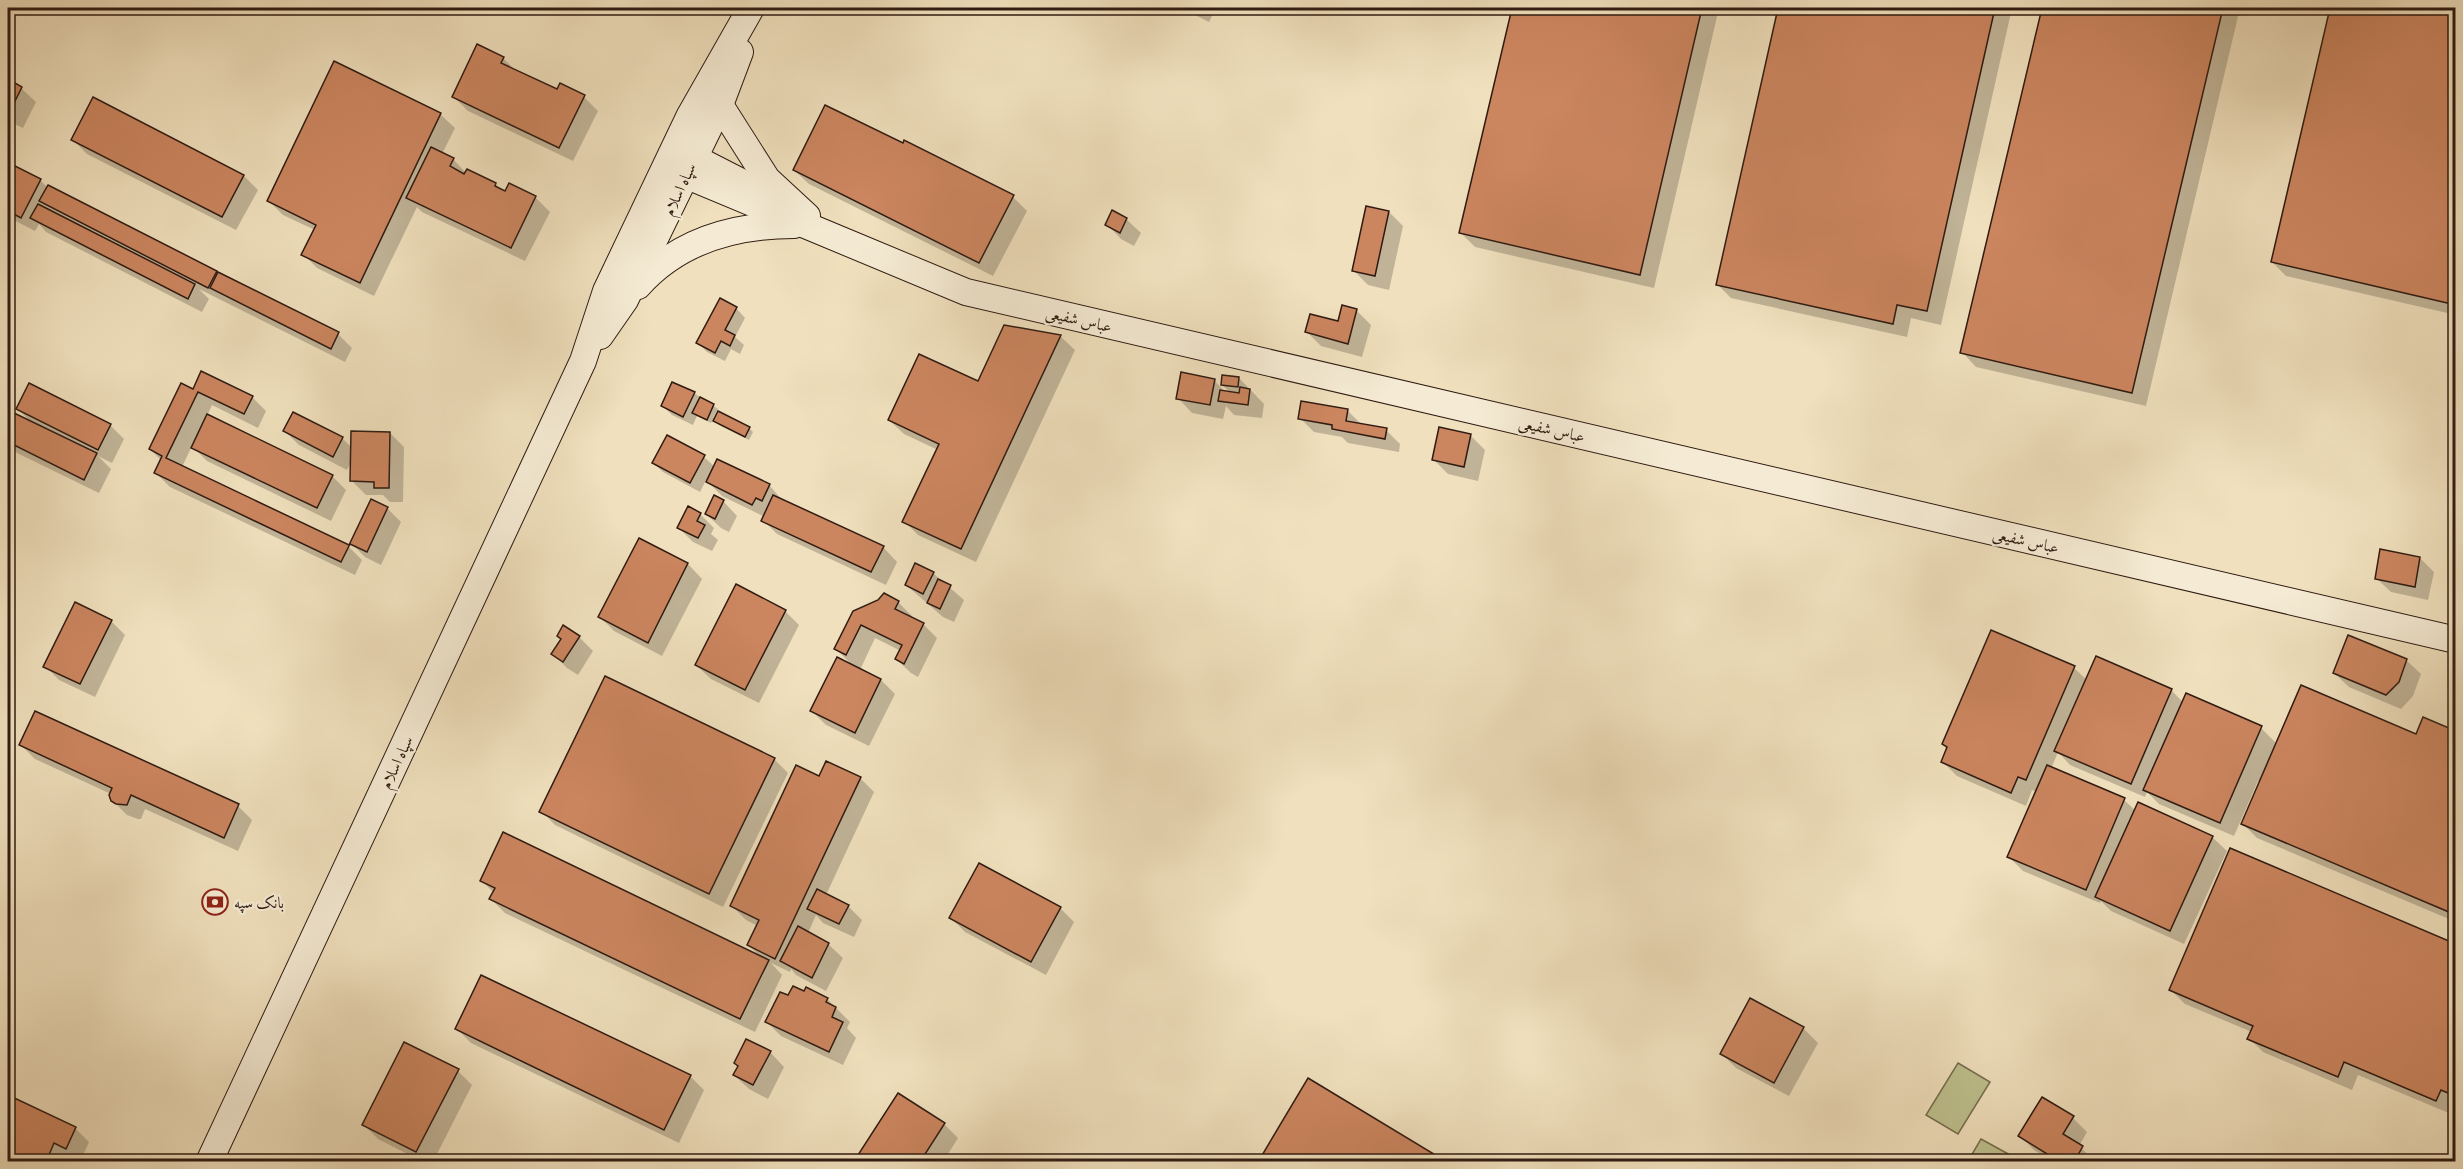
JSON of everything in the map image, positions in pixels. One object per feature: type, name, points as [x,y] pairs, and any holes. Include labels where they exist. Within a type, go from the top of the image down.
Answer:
[{"type":"main road","name":"سپاه اسلام","points":[[583,361],[626,300],[680,162],[700,96],[751,8]]},
{"type":"main road","name":"سپاه اسلام","points":[[209,1161],[583,361],[606,291],[680,162],[720,105],[757,8]]},
{"type":"main road","points":[[720,105],[767,179],[805,220]]},
{"type":"main road","name":"عباس شفیعی","points":[[680,162],[966,292],[2456,640]]},
{"type":"main road","name":"عباس شفیعی","points":[[805,220],[969,283],[2456,623]]},
{"type":"main road","points":[[626,300],[649,274],[700,241],[727,231],[805,220]]},
{"type":"green space","points":[[1958,1063],[1990,1082],[1958,1134],[1926,1115]]},
{"type":"green space","points":[[1981,1139],[2021,1161],[1968,1161]]},
{"type":"building","points":[[1512,8],[1702,8],[1640,275],[1459,233]]},
{"type":"building","points":[[1778,8],[1995,8],[1927,311],[1897,305],[1893,324],[1716,285]]},
{"type":"building","points":[[2042,8],[2223,8],[2132,393],[1960,353]]},
{"type":"building","points":[[2330,8],[2456,8],[2456,305],[2271,262]]},
{"type":"building","points":[[477,44],[504,57],[501,63],[557,89],[560,83],[585,95],[559,148],[452,97]]},
{"type":"building","points":[[334,61],[441,113],[360,283],[301,255],[316,225],[267,201]]},
{"type":"building","points":[[8,79],[22,87],[8,115]]},
{"type":"building","points":[[93,97],[244,175],[222,217],[71,140]]},
{"type":"building","points":[[825,105],[903,143],[904,140],[1014,195],[979,263],[793,170]]},
{"type":"building","points":[[431,147],[454,158],[450,166],[464,174],[467,169],[496,183],[495,186],[505,191],[509,183],[536,196],[511,248],[406,198]]},
{"type":"building","points":[[9,163],[41,179],[21,218],[8,211]]},
{"type":"building","points":[[48,185],[217,271],[208,288],[39,201]]},
{"type":"building","points":[[38,204],[195,284],[188,299],[30,218]]},
{"type":"building","points":[[1366,206],[1389,211],[1375,276],[1352,271]]},
{"type":"building","points":[[1112,210],[1127,218],[1120,233],[1105,225]]},
{"type":"building","points":[[218,272],[339,332],[331,349],[210,288]]},
{"type":"building","points":[[720,298],[737,307],[725,330],[735,335],[730,346],[721,341],[715,353],[696,343]]},
{"type":"building","points":[[1342,305],[1357,309],[1348,344],[1305,332],[1310,314],[1338,321]]},
{"type":"building","points":[[1004,325],[1061,335],[961,549],[902,522],[939,444],[888,420],[919,354],[978,381]]},
{"type":"building","points":[[201,371],[253,396],[244,414],[198,392],[166,458],[349,545],[371,499],[388,507],[367,552],[350,544],[341,562],[154,473],[162,456],[149,449],[181,383],[193,389]]},
{"type":"building","points":[[1181,372],[1215,379],[1210,405],[1176,399]]},
{"type":"building","points":[[1222,375],[1239,377],[1238,387],[1221,385]]},
{"type":"building","points":[[672,382],[695,392],[683,417],[661,406]]},
{"type":"building","points":[[29,383],[111,424],[98,450],[16,409]]},
{"type":"building","points":[[1240,387],[1250,389],[1248,405],[1218,401],[1220,390],[1239,393]]},
{"type":"building","points":[[700,397],[714,404],[707,420],[692,413]]},
{"type":"building","points":[[1301,401],[1348,409],[1346,421],[1387,428],[1385,439],[1332,429],[1332,425],[1298,419]]},
{"type":"building","points":[[718,411],[750,427],[745,437],[713,421]]},
{"type":"building","points":[[293,412],[343,437],[333,457],[283,431]]},
{"type":"building","points":[[14,413],[97,453],[84,480],[8,442],[8,425]]},
{"type":"building","points":[[207,414],[333,475],[317,508],[191,448]]},
{"type":"building","points":[[1439,427],[1471,434],[1464,467],[1432,460]]},
{"type":"building","points":[[351,431],[390,432],[389,488],[374,488],[374,482],[350,481]]},
{"type":"building","points":[[667,435],[705,455],[690,483],[652,463]]},
{"type":"building","points":[[717,459],[770,484],[762,501],[756,498],[752,505],[706,482]]},
{"type":"building","points":[[714,495],[724,500],[715,519],[705,514]]},
{"type":"building","points":[[773,495],[884,546],[871,572],[761,521]]},
{"type":"building","points":[[688,506],[701,513],[697,521],[705,525],[698,538],[677,528]]},
{"type":"building","points":[[639,538],[688,563],[648,643],[598,617]]},
{"type":"building","points":[[2380,549],[2420,557],[2415,587],[2375,579]]},
{"type":"building","points":[[915,563],[934,572],[923,594],[905,585]]},
{"type":"building","points":[[938,579],[951,585],[940,609],[927,603]]},
{"type":"building","points":[[736,584],[786,610],[745,690],[695,665]]},
{"type":"building","points":[[884,593],[899,601],[895,609],[924,623],[904,664],[895,659],[902,645],[861,625],[846,655],[834,649],[853,611],[878,600]]},
{"type":"building","points":[[75,602],[112,620],[80,684],[43,667]]},
{"type":"building","points":[[563,625],[580,636],[563,662],[551,654],[561,639],[557,636]]},
{"type":"building","points":[[1991,630],[2075,666],[2026,780],[2018,777],[2011,793],[1941,762],[1947,747],[1942,744]]},
{"type":"building","points":[[2348,635],[2407,659],[2399,682],[2386,695],[2333,673]]},
{"type":"building","points":[[2096,656],[2172,689],[2131,784],[2054,751]]},
{"type":"building","points":[[837,657],[881,679],[855,733],[810,711]]},
{"type":"building","points":[[605,676],[775,758],[709,894],[539,812]]},
{"type":"building","points":[[2301,685],[2416,734],[2423,717],[2456,731],[2456,915],[2241,824]]},
{"type":"building","points":[[2186,693],[2262,726],[2220,823],[2143,790]]},
{"type":"building","points":[[35,711],[239,804],[224,838],[131,795],[127,805],[116,804],[111,801],[109,795],[112,788],[19,745]]},
{"type":"building","points":[[826,761],[861,777],[775,959],[747,945],[759,920],[730,906],[796,765],[819,776]]},
{"type":"building","points":[[2047,765],[2125,798],[2086,890],[2007,857]]},
{"type":"building","points":[[2138,802],[2213,836],[2170,931],[2095,897]]},
{"type":"building","points":[[503,832],[769,960],[740,1019],[489,899],[495,888],[480,881]]},
{"type":"building","points":[[2230,848],[2456,944],[2455,1096],[2441,1090],[2436,1101],[2344,1062],[2338,1077],[2247,1039],[2253,1026],[2169,990]]},
{"type":"building","points":[[979,863],[1061,907],[1031,962],[949,918]]},
{"type":"building","points":[[817,889],[849,905],[839,924],[807,909]]},
{"type":"building","points":[[798,926],[829,943],[812,978],[780,961]]},
{"type":"building","points":[[481,975],[691,1075],[664,1130],[455,1029]]},
{"type":"building","points":[[793,986],[804,991],[806,987],[828,998],[826,1002],[836,1007],[832,1017],[843,1022],[829,1052],[765,1022],[780,992],[788,995]]},
{"type":"building","points":[[1750,998],[1804,1027],[1774,1083],[1720,1054]]},
{"type":"building","points":[[746,1039],[771,1051],[753,1085],[733,1075],[738,1066],[734,1063]]},
{"type":"building","points":[[404,1042],[459,1069],[416,1152],[362,1125]]},
{"type":"building","points":[[1308,1078],[1447,1162],[1258,1162]]},
{"type":"building","points":[[898,1093],[945,1123],[920,1162],[861,1162],[856,1158]]},
{"type":"building","points":[[8,1095],[76,1127],[66,1149],[54,1143],[46,1162],[8,1162]]},
{"type":"building","points":[[2042,1097],[2074,1116],[2063,1134],[2083,1146],[2074,1162],[2060,1162],[2018,1136]]},
{"type":"place","name":"بانک سپه","points":[[215,902]]}]
